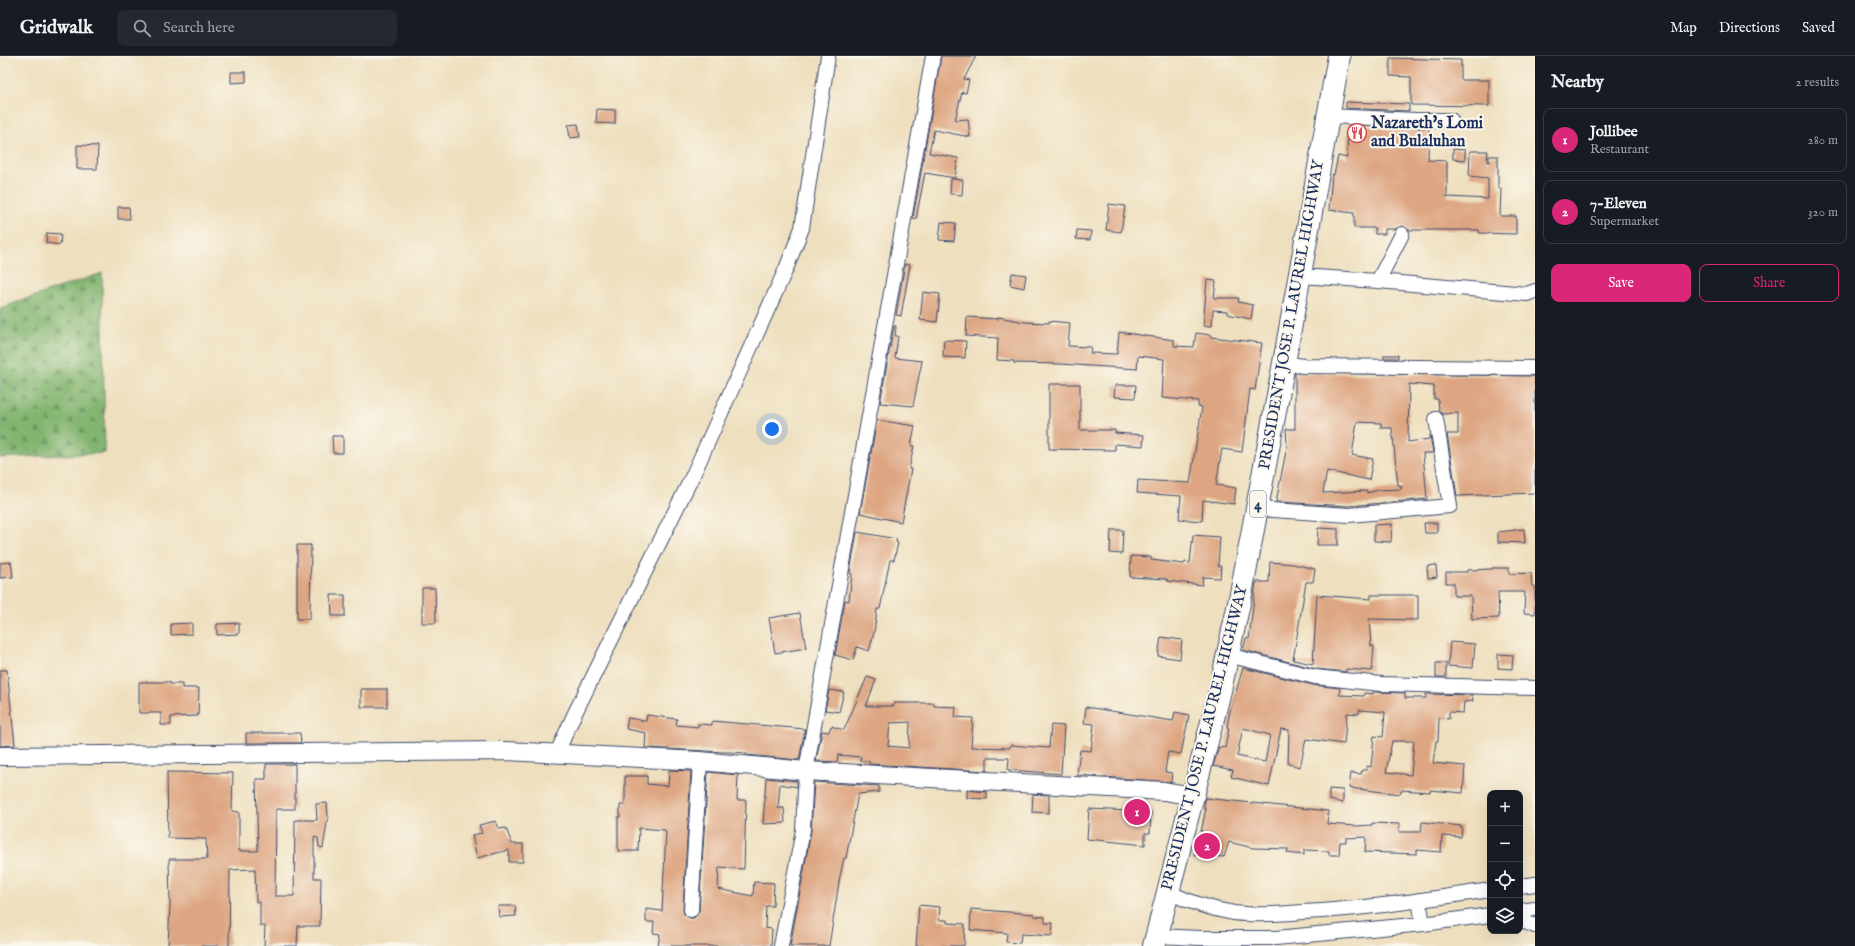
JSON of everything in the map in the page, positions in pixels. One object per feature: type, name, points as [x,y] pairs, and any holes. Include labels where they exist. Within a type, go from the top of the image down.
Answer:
[{"type":"highway","name":"PRESIDENT JOSE P. LAUREL HIGHWAY","points":[[1155,941],[1228,655],[1257,509],[1339,56]]},
{"type":"street","points":[[557,753],[574,715],[693,475],[786,269],[802,228],[828,56]]},
{"type":"street","points":[[781,946],[803,830],[806,771],[933,56]]},
{"type":"street","points":[[1328,116],[1451,120]]},
{"type":"street","points":[[1378,281],[1402,234]]},
{"type":"street","points":[[1300,276],[1527,294],[1535,291]]},
{"type":"street","points":[[1284,363],[1303,366],[1535,368]]},
{"type":"street","points":[[1257,509],[1349,515],[1450,506],[1436,419]]},
{"type":"street","points":[[1228,655],[1323,678],[1381,684],[1535,688]]},
{"type":"street","points":[[0,756],[498,752],[557,753],[700,761],[806,771],[1164,790],[1193,796]]},
{"type":"street","points":[[691,910],[700,761]]},
{"type":"street","points":[[1523,886],[1535,884]]},
{"type":"street","points":[[1168,892],[1195,904],[1236,913],[1322,911],[1487,890]]},
{"type":"street","points":[[1419,900],[1423,924]]},
{"type":"street","points":[[1523,911],[1535,909]]},
{"type":"street","points":[[1155,941],[1200,938],[1276,938],[1423,924],[1487,915]]},
{"type":"street","points":[[1523,921],[1535,926]]},
{"type":"green space","points":[[102,273],[105,453],[0,458],[0,308]]},
{"type":"building","points":[[941,56],[976,56],[964,79],[969,80],[966,93],[962,92],[955,120],[968,119],[970,137],[934,130],[929,153],[958,158],[955,178],[925,173],[916,219],[913,218]]},
{"type":"building","points":[[1390,58],[1461,60],[1461,80],[1489,80],[1489,106],[1411,105],[1411,77],[1390,76]]},
{"type":"building","points":[[231,72],[246,72],[246,82],[231,83]]},
{"type":"building","points":[[1346,102],[1409,104],[1409,111],[1346,108]]},
{"type":"building","points":[[597,109],[615,110],[615,124],[596,123]]},
{"type":"building","points":[[578,124],[580,137],[570,138],[568,125]]},
{"type":"building","points":[[1348,125],[1429,128],[1428,160],[1447,161],[1447,197],[1488,199],[1488,178],[1469,176],[1470,151],[1488,151],[1487,162],[1489,162],[1489,156],[1498,156],[1498,188],[1501,188],[1500,216],[1516,216],[1516,234],[1479,233],[1479,230],[1409,230],[1402,226],[1395,229],[1385,229],[1385,234],[1375,234],[1375,228],[1354,228],[1354,213],[1329,210],[1332,174],[1334,175],[1338,156],[1347,158]]},
{"type":"building","points":[[77,145],[98,146],[97,169],[77,169]]},
{"type":"building","points":[[1453,149],[1465,150],[1465,160],[1453,159]]},
{"type":"building","points":[[951,179],[963,180],[962,195],[950,194]]},
{"type":"building","points":[[1109,204],[1125,206],[1121,232],[1106,230]]},
{"type":"building","points":[[118,207],[129,207],[130,219],[118,219]]},
{"type":"building","points":[[941,222],[956,223],[954,241],[939,240]]},
{"type":"building","points":[[1077,230],[1091,231],[1090,240],[1076,239]]},
{"type":"building","points":[[47,233],[61,234],[60,245],[46,243]]},
{"type":"building","points":[[905,264],[910,265],[901,316],[896,315]]},
{"type":"building","points":[[1012,273],[1026,275],[1024,288],[1010,285]]},
{"type":"building","points":[[1207,280],[1216,281],[1214,298],[1239,298],[1238,302],[1253,305],[1251,319],[1227,314],[1227,311],[1213,310],[1212,326],[1203,326]]},
{"type":"building","points":[[923,292],[940,294],[937,322],[920,320]]},
{"type":"building","points":[[967,317],[998,319],[998,317],[1025,322],[1049,323],[1049,321],[1070,323],[1068,346],[1091,347],[1090,353],[1117,354],[1119,332],[1174,340],[1174,346],[1194,347],[1196,333],[1211,335],[1211,337],[1262,343],[1255,390],[1250,389],[1242,452],[1222,449],[1216,485],[1236,488],[1234,504],[1203,500],[1202,521],[1179,519],[1181,496],[1137,493],[1138,480],[1190,483],[1202,407],[1198,406],[1198,401],[1162,398],[1164,359],[1138,356],[1137,369],[1060,364],[1014,363],[1014,361],[997,360],[998,338],[966,336]]},
{"type":"building","points":[[894,326],[896,326],[895,336],[898,336],[895,358],[922,361],[913,406],[880,403]]},
{"type":"building","points":[[944,340],[966,341],[965,358],[943,357]]},
{"type":"building","points":[[1384,355],[1398,355],[1398,358],[1384,358]]},
{"type":"building","points":[[1295,373],[1535,376],[1535,493],[1457,496],[1447,434],[1458,434],[1458,413],[1442,414],[1439,411],[1438,399],[1434,399],[1434,386],[1409,384],[1408,442],[1429,439],[1430,435],[1433,453],[1423,453],[1427,499],[1349,506],[1276,502],[1287,446],[1286,429],[1295,429]],"holes":[[[1357,422],[1381,423],[1381,428],[1392,428],[1398,485],[1402,486],[1401,489],[1378,490],[1367,493],[1367,491],[1323,493],[1327,471],[1369,480],[1373,459],[1352,455]]]},
{"type":"building","points":[[1049,384],[1080,384],[1080,430],[1115,430],[1115,433],[1144,435],[1143,446],[1115,444],[1115,450],[1049,449]]},
{"type":"building","points":[[1115,385],[1136,385],[1135,398],[1114,397]]},
{"type":"building","points":[[877,420],[915,426],[911,446],[914,446],[909,469],[911,469],[901,522],[860,513]]},
{"type":"building","points":[[332,436],[343,436],[343,453],[333,453]]},
{"type":"building","points":[[1424,523],[1437,523],[1437,533],[1425,533]]},
{"type":"building","points":[[1392,524],[1391,542],[1374,541],[1374,525]]},
{"type":"building","points":[[1318,528],[1338,529],[1338,545],[1317,545]]},
{"type":"building","points":[[1524,529],[1525,543],[1498,542],[1498,532]]},
{"type":"building","points":[[1111,530],[1123,530],[1122,554],[1110,553]]},
{"type":"building","points":[[857,532],[897,539],[896,542],[898,543],[894,560],[890,560],[880,609],[877,609],[874,633],[869,651],[857,647],[853,660],[835,655],[845,600],[849,601],[852,574],[850,573]]},
{"type":"building","points":[[1193,535],[1220,537],[1218,566],[1221,566],[1220,578],[1203,577],[1202,585],[1167,581],[1167,579],[1130,577],[1131,556],[1151,557],[1151,560],[1184,564],[1185,562],[1190,563]]},
{"type":"building","points":[[297,545],[311,545],[310,619],[297,619]]},
{"type":"building","points":[[11,562],[13,577],[0,578],[0,563]]},
{"type":"building","points":[[1270,562],[1293,564],[1315,569],[1313,582],[1306,582],[1293,660],[1313,664],[1317,595],[1371,599],[1371,595],[1418,595],[1418,620],[1369,619],[1371,646],[1374,646],[1372,671],[1346,669],[1346,672],[1316,669],[1243,650],[1246,638],[1249,639],[1256,582],[1269,582]]},
{"type":"building","points":[[1436,565],[1437,577],[1428,578],[1427,566]]},
{"type":"building","points":[[1509,568],[1509,574],[1531,573],[1532,586],[1535,586],[1535,614],[1524,613],[1525,592],[1498,592],[1499,618],[1472,619],[1471,596],[1454,596],[1454,583],[1446,583],[1446,572],[1467,572],[1467,570]]},
{"type":"building","points":[[422,588],[435,588],[436,623],[422,623]]},
{"type":"building","points":[[331,595],[345,595],[345,616],[332,616]]},
{"type":"building","points":[[800,613],[806,648],[775,653],[769,618]]},
{"type":"building","points":[[192,623],[192,634],[171,635],[171,624]]},
{"type":"building","points":[[239,623],[239,634],[217,635],[217,624]]},
{"type":"building","points":[[1161,637],[1182,640],[1180,659],[1158,656]]},
{"type":"building","points":[[1450,642],[1475,644],[1473,668],[1448,666]]},
{"type":"building","points":[[1498,654],[1513,655],[1512,669],[1498,668]]},
{"type":"building","points":[[1436,663],[1446,663],[1446,677],[1436,677]]},
{"type":"building","points":[[1243,668],[1313,685],[1340,688],[1339,695],[1364,696],[1364,693],[1373,694],[1373,692],[1405,693],[1405,698],[1426,698],[1426,694],[1472,695],[1473,701],[1464,702],[1463,713],[1449,712],[1449,719],[1439,718],[1438,741],[1436,741],[1433,763],[1465,766],[1463,793],[1430,790],[1430,792],[1401,790],[1400,794],[1349,788],[1351,773],[1361,774],[1362,770],[1367,770],[1367,766],[1371,767],[1374,736],[1383,737],[1385,712],[1359,710],[1359,714],[1347,713],[1344,744],[1306,739],[1300,767],[1288,764],[1289,730],[1281,729],[1269,786],[1231,777],[1233,770],[1213,766],[1219,747],[1225,748],[1229,728],[1227,727],[1229,715]],"holes":[[[1243,728],[1270,735],[1265,762],[1237,756]],[[1392,741],[1414,741],[1411,775],[1386,772]]]},
{"type":"building","points":[[0,670],[7,670],[15,745],[0,746]]},
{"type":"building","points":[[867,677],[876,680],[866,706],[894,706],[894,703],[934,703],[934,706],[956,707],[955,717],[973,718],[971,747],[1010,748],[1010,745],[1049,748],[1051,725],[1064,726],[1061,774],[1008,770],[1009,758],[987,758],[987,771],[869,764],[869,761],[860,761],[861,757],[838,755],[837,762],[816,761],[822,731],[829,732],[831,726],[844,730]],"holes":[[[910,722],[909,748],[888,746],[890,723]]]},
{"type":"building","points":[[139,682],[170,682],[170,684],[182,684],[182,688],[199,688],[198,716],[171,717],[171,725],[161,725],[161,713],[139,713]]},
{"type":"building","points":[[361,689],[387,689],[387,707],[361,707]]},
{"type":"building","points":[[829,690],[844,692],[839,712],[825,710]]},
{"type":"building","points":[[1086,707],[1173,721],[1175,712],[1189,715],[1181,754],[1168,752],[1165,772],[1172,773],[1171,782],[1077,775],[1080,750],[1091,751],[1094,724],[1084,723]]},
{"type":"building","points":[[647,715],[677,719],[676,725],[698,727],[698,724],[712,725],[712,721],[805,729],[799,760],[746,755],[746,753],[645,748],[646,733],[626,729],[628,718],[646,721]]},
{"type":"building","points":[[246,733],[300,733],[301,743],[246,743]]},
{"type":"building","points":[[266,764],[295,764],[295,809],[276,809],[275,896],[294,896],[295,820],[317,820],[316,804],[327,803],[328,817],[323,848],[319,847],[318,838],[314,837],[314,878],[321,878],[320,926],[298,926],[297,946],[264,946],[265,926],[260,926],[260,902],[256,902],[255,869],[230,870],[229,946],[168,946],[170,906],[169,859],[207,859],[206,839],[168,838],[167,772],[233,773],[232,811],[239,812],[239,851],[258,851],[256,779],[266,779]]},
{"type":"building","points":[[669,770],[691,771],[683,909],[684,914],[690,918],[694,918],[699,911],[708,772],[738,775],[737,800],[746,800],[744,869],[719,867],[718,889],[753,896],[754,882],[774,883],[773,906],[766,906],[765,928],[772,929],[771,946],[658,946],[660,934],[653,933],[654,922],[646,922],[646,909],[662,911],[666,832],[665,830],[639,828],[638,851],[618,851],[618,817],[620,817],[620,805],[625,805],[625,776],[647,776],[647,784],[668,786]]},
{"type":"building","points":[[766,778],[797,781],[797,787],[780,784],[778,808],[784,808],[785,823],[763,824]]},
{"type":"building","points":[[814,782],[879,786],[879,792],[858,794],[846,858],[844,858],[840,876],[829,946],[790,946],[811,831]]},
{"type":"building","points":[[1329,789],[1343,790],[1343,803],[1329,800]]},
{"type":"building","points":[[967,790],[987,792],[987,799],[967,798]]},
{"type":"building","points":[[1033,794],[1049,795],[1049,813],[1032,812]]},
{"type":"building","points":[[1205,798],[1328,811],[1327,824],[1356,826],[1372,825],[1372,823],[1400,824],[1399,832],[1421,832],[1422,822],[1462,826],[1461,837],[1442,836],[1441,852],[1417,850],[1417,854],[1365,852],[1366,837],[1346,838],[1346,842],[1340,842],[1339,855],[1329,855],[1329,851],[1304,850],[1304,855],[1287,853],[1288,849],[1253,848],[1229,842],[1224,857],[1194,855],[1202,832],[1206,809],[1204,809]]},
{"type":"building","points":[[1089,809],[1151,812],[1150,833],[1145,833],[1145,845],[1087,839]]},
{"type":"building","points":[[496,821],[499,829],[506,828],[512,844],[523,844],[523,862],[509,862],[509,850],[477,858],[472,835],[482,833],[479,825]]},
{"type":"building","points":[[919,905],[940,907],[939,920],[947,920],[947,923],[965,924],[964,946],[916,946]]},
{"type":"building","points":[[498,906],[515,906],[516,916],[499,917]]},
{"type":"building","points":[[971,909],[1034,914],[1034,916],[1045,917],[1045,923],[1053,923],[1052,936],[1021,934],[1020,943],[1006,942],[1007,933],[970,930]]},
{"type":"place","name":"Nazareth's Lomi and Bulaluhan","points":[[1357,133]]},
{"type":"place","name":"Jollibee","points":[[1137,812]]},
{"type":"place","name":"7-Eleven","points":[[1207,846]]}]
